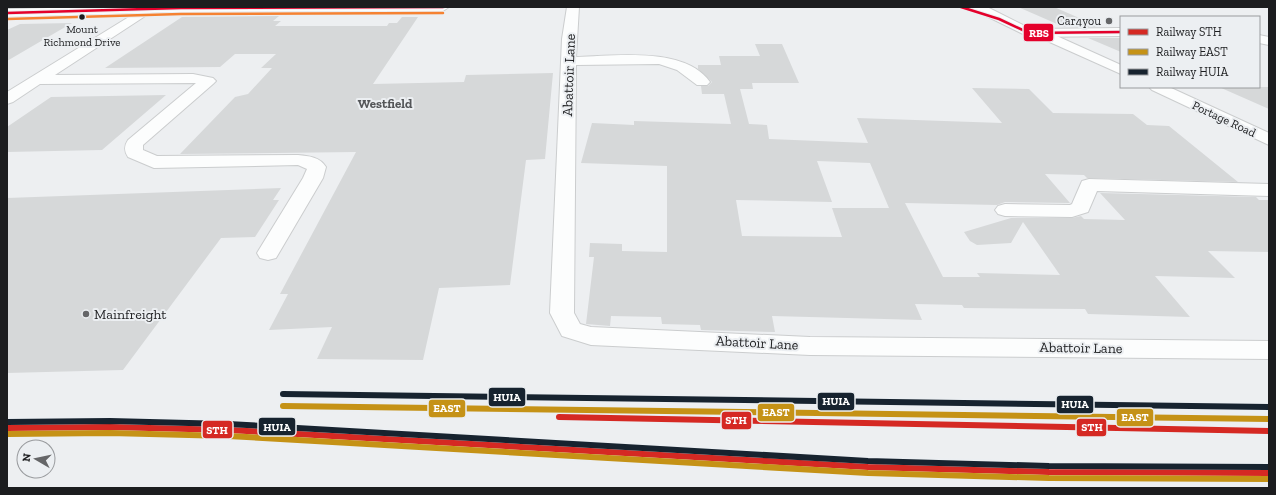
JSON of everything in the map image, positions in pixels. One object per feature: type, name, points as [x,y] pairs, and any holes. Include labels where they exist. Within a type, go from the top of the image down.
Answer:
[{"type":"main road","points":[[7,13],[151,8],[443,7]]},
{"type":"main road","name":"Abattoir Lane","points":[[573,7],[569,61],[562,313],[571,330],[591,336],[810,346],[1269,350]]},
{"type":"main road","points":[[961,7],[1038,27],[1070,32]]},
{"type":"main road","points":[[978,7],[1034,33],[1094,57],[1120,70]]},
{"type":"main road","points":[[984,7],[1003,18]]},
{"type":"main road","points":[[7,99],[151,8]]},
{"type":"main road","points":[[1034,33],[1120,32]]},
{"type":"main road","points":[[569,61],[660,60],[682,66],[702,82]]},
{"type":"main road","points":[[36,80],[187,78],[208,81],[134,144],[134,153],[154,162],[298,160],[309,162],[317,167],[314,178],[268,253]]},
{"type":"main road","name":"Portage Road","points":[[1158,88],[1269,140]]},
{"type":"main road","points":[[1005,210],[1072,211],[1082,208],[1089,185],[1269,190]]},
{"type":"building","points":[[1018,7],[1054,7],[1100,27],[1064,27]]},
{"type":"building","points":[[279,16],[273,21],[281,21],[275,26],[387,26],[389,23],[397,23],[402,17],[418,17],[373,84],[464,82],[466,75],[553,73],[545,159],[526,160],[510,285],[439,288],[423,360],[317,359],[332,327],[269,330],[288,294],[280,294],[356,152],[180,154],[235,97],[248,94],[272,68],[261,68],[276,54],[235,54],[220,67],[105,68],[182,17]]},
{"type":"building","points":[[72,23],[7,61],[7,30],[20,24]]},
{"type":"building","points":[[1088,38],[1120,38],[1120,52]]},
{"type":"building","points":[[755,44],[782,44],[799,83],[752,83],[753,89],[740,89],[749,124],[767,125],[769,139],[868,143],[857,118],[1002,123],[972,88],[1029,89],[1053,113],[1133,114],[1147,125],[1169,126],[1238,182],[1087,178],[1084,175],[1045,174],[1070,203],[1005,202],[997,205],[905,203],[943,277],[980,277],[977,273],[1060,275],[1023,222],[1011,243],[977,245],[970,241],[964,232],[1011,218],[1072,218],[1081,216],[1084,219],[1125,220],[1100,193],[1256,197],[1259,200],[1269,200],[1269,252],[1208,251],[1235,278],[1155,276],[1190,317],[1088,314],[1085,309],[964,308],[962,305],[915,304],[922,320],[772,316],[775,332],[701,330],[700,325],[662,324],[661,317],[611,316],[610,326],[586,324],[594,257],[589,257],[590,243],[622,244],[622,251],[667,252],[667,166],[581,163],[592,123],[634,125],[634,121],[731,124],[724,94],[702,94],[701,86],[708,86],[712,82],[698,69],[698,65],[721,65],[719,56],[760,56]],"holes":[[[817,161],[870,163],[889,208],[832,208],[842,237],[742,236],[736,200],[832,202]]]},
{"type":"building","points":[[1269,87],[1269,109],[1221,88]]},
{"type":"building","points":[[166,95],[102,150],[7,152],[7,127],[51,97]]},
{"type":"building","points":[[281,188],[273,200],[279,200],[255,237],[221,238],[123,370],[7,373],[7,198]]},
{"type":"rail line","name":"HUIA","points":[[283,394],[1269,407]]},
{"type":"rail line","name":"EAST","points":[[283,406],[1269,419]]},
{"type":"rail line","name":"STH","points":[[559,417],[1269,431]]},
{"type":"rail line","name":"HUIA","points":[[7,422],[110,421],[228,424],[868,461],[1049,466],[1269,467]]},
{"type":"rail line","name":"STH","points":[[7,428],[110,427],[228,430],[868,467],[1049,472],[1269,473]]},
{"type":"rail line","name":"EAST","points":[[7,434],[110,433],[228,436],[868,473],[1049,478],[1269,479]]},
{"type":"transit line","name":"RBS","points":[[7,13],[181,8],[443,7]]},
{"type":"transit line","name":"RBS","points":[[961,7],[999,19],[1029,33],[1120,32]]},
{"type":"transit line","points":[[7,19],[181,14],[443,13]]},
{"type":"place","name":"Mount Richmond Drive","points":[[82,17]]},
{"type":"place","name":"Car4you","points":[[1109,21]]},
{"type":"place","name":"Mainfreight","points":[[86,314]]},
{"type":"district","name":"Westfield","points":[[385,103]]}]
